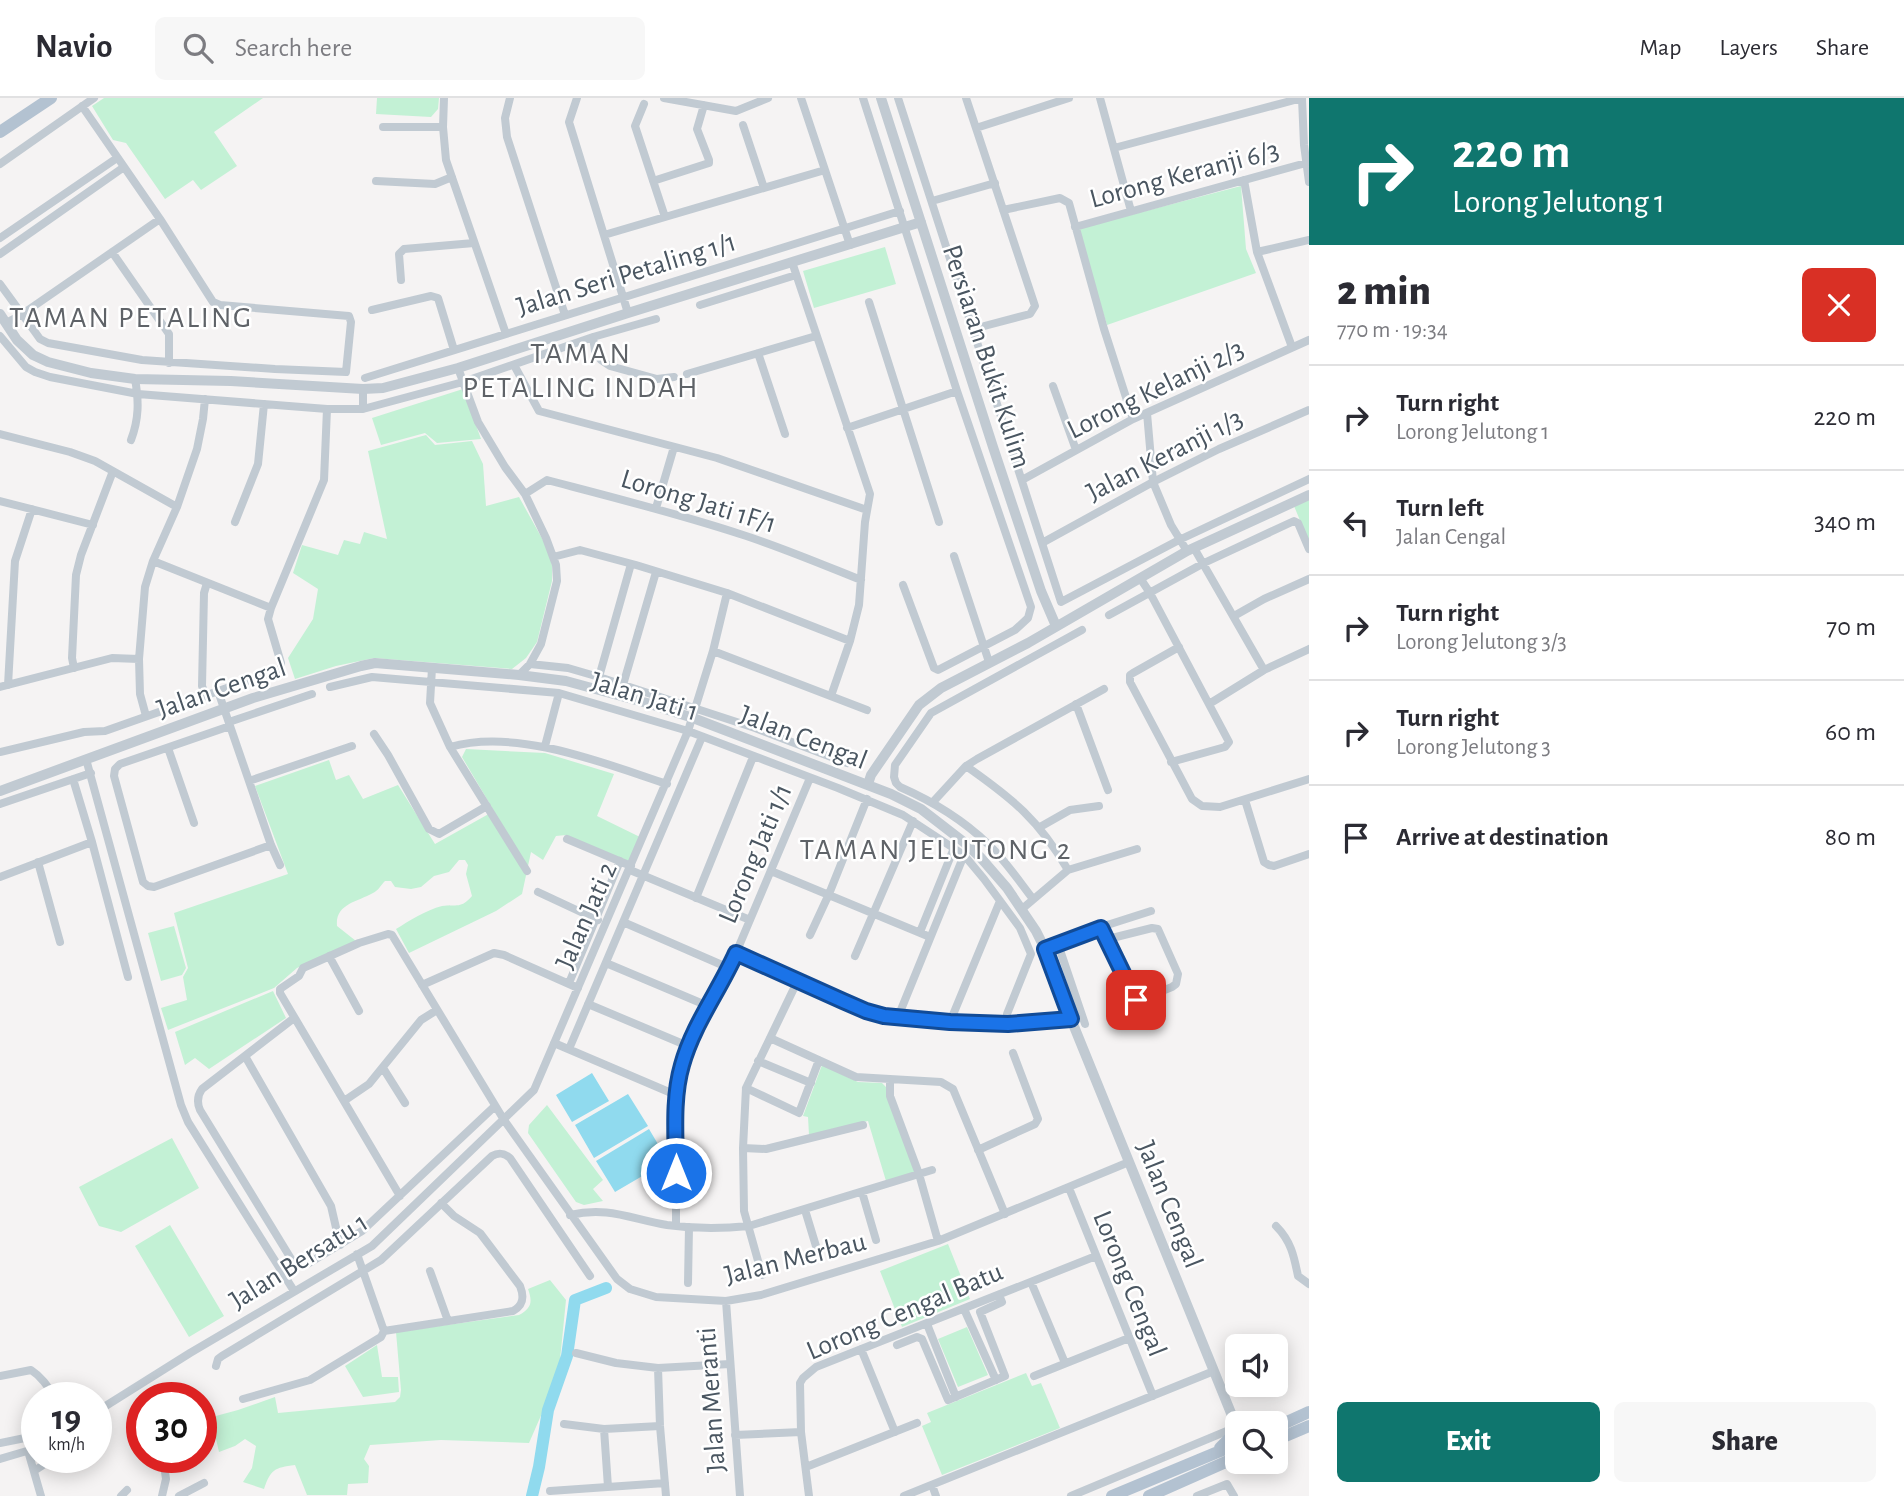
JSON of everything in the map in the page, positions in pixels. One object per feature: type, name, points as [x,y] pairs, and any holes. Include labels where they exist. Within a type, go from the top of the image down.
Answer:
[{"type":"main road","points":[[0,121],[36,98]]},
{"type":"main road","points":[[0,132],[51,98]]},
{"type":"main road","points":[[1288,1422],[1309,1412]]},
{"type":"main road","points":[[1288,1435],[1309,1426]]},
{"type":"main road","points":[[1215,1453],[1225,1443]]},
{"type":"main road","points":[[1112,1496],[1225,1449]]},
{"type":"main road","points":[[1149,1496],[1225,1462]]},
{"type":"street","points":[[0,164],[94,98]]},
{"type":"street","points":[[444,98],[446,160],[506,334]]},
{"type":"street","points":[[510,98],[505,118],[507,137],[565,315]]},
{"type":"street","points":[[577,98],[569,122],[628,313]]},
{"type":"street","points":[[664,98],[736,111],[768,98]]},
{"type":"street","points":[[801,98],[850,245]]},
{"type":"street","points":[[863,98],[957,391],[1031,607],[1028,618],[1015,630],[938,670],[934,668],[903,585]]},
{"type":"street","name":"Persiaran Bukit Kulim","points":[[881,98],[1041,591],[1056,626]]},
{"type":"street","points":[[898,98],[1061,602],[1179,540],[1309,479]]},
{"type":"street","points":[[960,342],[1032,313],[1035,306],[966,98]]},
{"type":"street","points":[[976,128],[1069,98]]},
{"type":"street","points":[[1100,98],[1131,211]]},
{"type":"street","points":[[1114,148],[1302,98],[1309,182]]},
{"type":"street","points":[[644,104],[635,126],[665,217]]},
{"type":"street","points":[[653,181],[709,163],[697,129],[704,105]]},
{"type":"street","points":[[0,284],[40,339],[48,344],[169,363],[344,373],[347,369],[351,322],[349,316],[216,304],[82,106]]},
{"type":"street","points":[[743,125],[764,188]]},
{"type":"street","points":[[383,127],[443,127]]},
{"type":"street","points":[[0,238],[117,158]]},
{"type":"street","name":"Lorong Keranji 6/3","points":[[1075,227],[1306,163]]},
{"type":"street","points":[[0,254],[124,167]]},
{"type":"street","points":[[604,234],[825,170]]},
{"type":"street","points":[[376,181],[435,184],[452,177]]},
{"type":"street","points":[[1244,180],[1257,252],[1292,347]]},
{"type":"street","points":[[932,201],[995,183]]},
{"type":"street","points":[[1003,210],[1060,198],[1069,203],[1104,329],[1133,419]]},
{"type":"street","name":"Jalan Seri Petaling 1/1","points":[[364,383],[454,350],[900,211]]},
{"type":"street","points":[[160,219],[21,315],[3,318],[23,347],[40,358],[91,373],[135,380],[364,383],[383,388],[458,368],[920,222]]},
{"type":"street","points":[[1257,252],[1309,240]]},
{"type":"street","points":[[401,280],[399,254],[404,249],[474,243]]},
{"type":"street","points":[[113,252],[169,334],[169,363]]},
{"type":"street","points":[[792,262],[870,494],[859,605],[831,696]]},
{"type":"street","points":[[700,305],[796,275]]},
{"type":"street","points":[[372,310],[431,296],[438,298],[454,350]]},
{"type":"street","points":[[869,302],[939,522]]},
{"type":"street","points":[[0,336],[18,358],[35,372],[138,394],[363,410],[463,382],[593,337],[656,319]]},
{"type":"street","points":[[687,374],[817,336]]},
{"type":"street","points":[[593,337],[594,351],[610,366],[657,379],[674,377]]},
{"type":"street","name":"Lorong Kelanji 2/3","points":[[1022,480],[1133,419],[1309,340]]},
{"type":"street","points":[[758,353],[785,434]]},
{"type":"street","points":[[514,365],[539,411],[717,458],[867,510]]},
{"type":"street","points":[[458,368],[478,422],[525,494],[556,565],[557,581],[541,643],[530,664],[519,675]]},
{"type":"street","points":[[131,440],[137,421],[138,394],[135,380]]},
{"type":"street","points":[[363,410],[364,383]]},
{"type":"street","points":[[1053,386],[1076,450]]},
{"type":"street","points":[[847,428],[957,391]]},
{"type":"street","points":[[146,716],[140,694],[139,659],[145,587],[197,449],[205,399]]},
{"type":"street","points":[[235,522],[258,464],[264,404]]},
{"type":"street","points":[[0,752],[84,732],[105,731],[281,667],[268,619],[324,480],[327,409]]},
{"type":"street","name":"Jalan Keranji 1/3","points":[[1042,543],[1219,449],[1309,410]]},
{"type":"street","points":[[1147,413],[1153,482],[1171,525],[1179,540],[1203,563],[1264,670]]},
{"type":"street","points":[[0,434],[95,461],[177,507]]},
{"type":"street","points":[[656,508],[674,447]]},
{"type":"street","points":[[74,668],[72,658],[76,575],[113,471]]},
{"type":"street","name":"Lorong Jati 1F/1","points":[[525,494],[547,481],[656,508],[743,535],[861,580]]},
{"type":"street","points":[[868,784],[871,775],[919,705],[941,688],[1028,643],[1191,549],[1309,495]]},
{"type":"street","points":[[0,501],[93,524]]},
{"type":"street","points":[[32,509],[15,561],[4,686],[112,659],[139,659]]},
{"type":"street","points":[[1109,615],[1203,563],[1294,521],[1298,523],[1309,549]]},
{"type":"street","points":[[553,557],[580,550],[631,564],[727,593],[850,641]]},
{"type":"street","points":[[954,556],[989,662]]},
{"type":"street","points":[[153,561],[271,608]]},
{"type":"street","points":[[598,677],[631,564]]},
{"type":"street","points":[[623,685],[656,572]]},
{"type":"street","points":[[1140,579],[1229,742],[1225,747],[1171,762]]},
{"type":"street","points":[[1234,616],[1309,579]]},
{"type":"street","points":[[206,696],[202,686],[204,593],[207,583]]},
{"type":"street","points":[[694,713],[727,593]]},
{"type":"street","points":[[1033,899],[989,845],[970,829],[933,802],[900,787],[894,777],[895,765],[931,713],[1082,630]]},
{"type":"street","points":[[1028,643],[1035,656]]},
{"type":"street","points":[[1179,647],[1133,673],[1129,678],[1130,686],[1189,796],[1202,806],[1220,807],[1309,779]]},
{"type":"street","points":[[1209,704],[1264,670],[1309,649]]},
{"type":"street","points":[[713,651],[867,710]]},
{"type":"street","name":"Jalan Cengal","points":[[0,791],[253,698],[375,663],[566,681],[694,713],[868,784],[921,809],[961,850],[995,874],[1022,909],[1045,949],[1229,1411]]},
{"type":"street","points":[[530,664],[568,668],[598,677],[694,713],[846,762]]},
{"type":"street","points":[[432,668],[430,703],[450,747],[527,871]]},
{"type":"street","name":"Jalan Jati 1","points":[[330,687],[372,677],[559,693],[702,737],[867,799],[913,821],[961,850],[1020,928],[1031,954],[1006,1014],[1008,1024]]},
{"type":"street","points":[[933,802],[966,766],[1104,689]]},
{"type":"street","points":[[218,691],[280,865]]},
{"type":"street","points":[[545,747],[559,693]]},
{"type":"street","points":[[271,845],[148,887],[143,882],[114,776],[115,769],[120,764],[312,694]]},
{"type":"street","points":[[1076,704],[1108,790]]},
{"type":"street","name":"Jalan Jati 2","points":[[504,1120],[534,1090],[667,784],[694,713]]},
{"type":"street","points":[[374,734],[429,828],[435,833],[439,834],[487,806]]},
{"type":"street","points":[[569,1049],[702,737]]},
{"type":"street","points":[[450,747],[479,741],[545,747],[667,784]]},
{"type":"street","points":[[248,781],[352,746]]},
{"type":"street","points":[[168,748],[194,823]]},
{"type":"street","points":[[696,898],[753,757]]},
{"type":"street","points":[[86,759],[181,1105],[188,1122],[294,1292]]},
{"type":"street","points":[[966,766],[1022,808],[1040,827],[1068,870]]},
{"type":"street","points":[[0,804],[92,773]]},
{"type":"street","name":"Lorong Jati 1/1","points":[[677,1226],[677,1095],[681,1067],[688,1045],[736,953],[810,778]]},
{"type":"street","points":[[73,779],[128,977]]},
{"type":"street","points":[[810,935],[867,799]]},
{"type":"street","points":[[1245,800],[1264,862],[1274,866],[1309,854]]},
{"type":"street","points":[[1040,827],[1070,810],[1099,806]]},
{"type":"street","points":[[855,956],[913,821]]},
{"type":"street","points":[[567,839],[620,861],[643,876],[750,920]]},
{"type":"street","points":[[0,877],[92,842]]},
{"type":"street","points":[[1022,909],[1068,870],[1138,849]]},
{"type":"street","points":[[920,932],[961,850]]},
{"type":"street","points":[[898,1017],[961,850]]},
{"type":"street","points":[[569,984],[620,861]]},
{"type":"street","points":[[38,862],[60,942]]},
{"type":"street","points":[[771,871],[930,937]]},
{"type":"street","points":[[538,892],[607,924]]},
{"type":"street","points":[[950,1022],[1000,901]]},
{"type":"street","points":[[1045,949],[1151,911]]},
{"type":"street","points":[[623,922],[729,968]]},
{"type":"street","points":[[1101,928],[1136,1000],[1176,984],[1178,974],[1158,929],[1152,928],[1108,939]]},
{"type":"street","name":"Jalan Merbau","points":[[329,956],[385,934],[393,935],[495,1107],[562,1205],[617,1279],[630,1289],[656,1297],[726,1301],[761,1295],[939,1241],[1129,1162]]},
{"type":"street","points":[[1058,944],[1085,1024]]},
{"type":"street","points":[[422,985],[494,953],[578,988]]},
{"type":"street","points":[[736,953],[797,982],[884,1016],[1008,1024],[1071,1019]]},
{"type":"street","points":[[359,1011],[329,956],[303,968],[299,976],[280,989],[294,1018],[400,1196]]},
{"type":"street","points":[[606,963],[708,1006]]},
{"type":"street","points":[[762,1275],[744,1211],[746,1088],[797,982]]},
{"type":"street","points":[[588,1004],[688,1045]]},
{"type":"street","points":[[344,1101],[369,1084],[421,1020],[437,1010]]},
{"type":"street","points":[[294,1018],[202,1089],[198,1098],[200,1111],[293,1262],[299,1265],[304,1266],[362,1231],[495,1107]]},
{"type":"street","points":[[770,1038],[856,1077],[947,1084],[953,1089],[1005,1214]]},
{"type":"street","points":[[554,1043],[677,1095]]},
{"type":"street","points":[[978,1150],[1035,1125],[1038,1119],[1013,1054]]},
{"type":"street","points":[[245,1056],[331,1206],[340,1245]]},
{"type":"street","points":[[758,1060],[811,1083]]},
{"type":"street","points":[[746,1088],[799,1113],[820,1060]]},
{"type":"street","points":[[383,1068],[405,1103]]},
{"type":"street","points":[[890,1080],[890,1096],[919,1174],[939,1241]]},
{"type":"street","name":"Jalan Bersatu 1","points":[[112,1402],[372,1246],[504,1120]]},
{"type":"street","points":[[743,1147],[766,1149],[784,1146],[863,1125]]},
{"type":"street","points":[[216,1366],[222,1356],[381,1260],[492,1156],[501,1153],[510,1158],[590,1276]]},
{"type":"street","points":[[570,1215],[606,1211],[677,1226],[719,1230],[749,1226],[933,1170]]},
{"type":"street","name":"Lorong Cengal","points":[[1069,1188],[1153,1396]]},
{"type":"street","points":[[862,1192],[876,1240]]},
{"type":"street","points":[[240,1205],[252,1196]]},
{"type":"street","points":[[384,1331],[513,1311],[519,1308],[522,1302],[520,1286],[480,1233],[454,1216],[441,1203]]},
{"type":"street","points":[[548,1214],[562,1205]]},
{"type":"street","points":[[805,1210],[820,1256]]},
{"type":"street","points":[[1276,1226],[1292,1247],[1298,1276],[1309,1284]]},
{"type":"street","points":[[688,1283],[689,1227]]},
{"type":"street","points":[[243,1399],[310,1380],[381,1337],[384,1331],[357,1254]]},
{"type":"street","name":"Lorong Cengal Batu","points":[[808,1496],[801,1432],[800,1383],[803,1378],[817,1367],[1096,1256]]},
{"type":"street","points":[[430,1271],[448,1321]]},
{"type":"street","points":[[1031,1282],[1065,1363]]},
{"type":"street","points":[[897,1345],[918,1337],[922,1339],[948,1400],[1005,1376],[980,1312],[1002,1302],[999,1295]]},
{"type":"street","name":"Jalan Meranti","points":[[726,1301],[740,1496]]},
{"type":"street","points":[[964,1309],[996,1380]]},
{"type":"street","points":[[927,1324],[956,1397]]},
{"type":"street","points":[[1034,1376],[1129,1338]]},
{"type":"street","points":[[861,1349],[895,1432]]},
{"type":"street","points":[[576,1353],[616,1363],[657,1368],[730,1364]]},
{"type":"street","points":[[657,1368],[666,1496]]},
{"type":"street","points":[[0,1376],[31,1370],[45,1382]]},
{"type":"street","points":[[904,1496],[1214,1371]]},
{"type":"street","points":[[806,1467],[917,1423]]},
{"type":"street","points":[[564,1424],[604,1429],[660,1426]]},
{"type":"street","points":[[604,1429],[608,1487]]},
{"type":"street","points":[[1071,1496],[1225,1430]]},
{"type":"street","points":[[735,1435],[801,1432]]},
{"type":"street","points":[[0,1443],[21,1439]]},
{"type":"street","points":[[0,1459],[21,1452]]},
{"type":"street","points":[[35,1473],[41,1496]]},
{"type":"street","points":[[162,1496],[165,1473]]},
{"type":"street","points":[[180,1496],[204,1483]]},
{"type":"street","points":[[550,1491],[665,1483]]},
{"type":"street","points":[[1196,1496],[1225,1484],[1234,1496]]},
{"type":"street","points":[[932,1485],[936,1496]]},
{"type":"green space","points":[[104,98],[263,98],[214,132],[237,166],[201,190],[193,180],[165,199],[126,143],[113,140],[92,106]]},
{"type":"green space","points":[[377,98],[439,98],[438,109],[431,117],[376,114]]},
{"type":"green space","points":[[1241,186],[1246,249],[1256,273],[1107,325],[1077,229]]},
{"type":"green space","points":[[885,247],[896,284],[814,308],[803,271]]},
{"type":"green space","points":[[463,389],[481,439],[437,443],[425,433],[381,445],[372,418]]},
{"type":"green space","points":[[426,435],[435,445],[472,441],[483,464],[486,506],[519,497],[549,551],[552,581],[537,642],[526,658],[512,669],[374,658],[295,679],[288,658],[313,619],[318,589],[293,573],[302,545],[338,555],[344,540],[360,544],[364,532],[387,539],[368,451]]},
{"type":"green space","points":[[1309,500],[1309,542],[1294,506]]},
{"type":"green space","points":[[466,749],[545,753],[614,774],[597,816],[640,837],[630,863],[566,835],[556,836],[543,860],[531,852],[522,894],[496,911],[409,953],[396,929],[430,910],[462,904],[468,900],[472,896],[466,874],[468,865],[465,860],[459,860],[449,872],[434,876],[421,887],[411,889],[395,887],[391,881],[385,881],[375,892],[343,908],[337,919],[337,926],[356,941],[297,968],[274,988],[168,1030],[161,1008],[187,1000],[183,977],[188,968],[174,913],[288,874],[255,786],[329,760],[336,780],[349,775],[363,799],[398,785],[435,844],[494,811],[462,757]]},
{"type":"green space","points":[[174,926],[186,968],[182,975],[161,981],[148,933]]},
{"type":"green space","points":[[273,991],[286,1018],[209,1069],[195,1058],[185,1065],[175,1032]]},
{"type":"green space","points":[[822,1065],[858,1082],[882,1083],[887,1088],[915,1172],[886,1181],[868,1121],[809,1135],[808,1117],[803,1116]]},
{"type":"green space","points":[[547,1105],[603,1180],[593,1189],[603,1201],[584,1205],[576,1202],[528,1133],[529,1125]]},
{"type":"green space","points":[[172,1138],[199,1188],[121,1232],[99,1226],[79,1187]]},
{"type":"green space","points":[[170,1225],[224,1316],[189,1337],[135,1246]]},
{"type":"green space","points":[[948,1244],[970,1299],[902,1327],[880,1271]]},
{"type":"green space","points":[[550,1280],[566,1300],[560,1360],[546,1404],[529,1443],[441,1440],[370,1445],[364,1459],[369,1466],[368,1483],[348,1484],[347,1495],[307,1495],[295,1465],[274,1471],[264,1489],[243,1482],[252,1468],[256,1446],[245,1439],[219,1452],[217,1416],[275,1397],[278,1413],[395,1402],[400,1397],[401,1390],[396,1332],[519,1315],[530,1305],[528,1289]]},
{"type":"green space","points":[[967,1327],[988,1375],[958,1387],[938,1339]]},
{"type":"green space","points":[[377,1345],[382,1377],[398,1377],[399,1392],[363,1397],[345,1366]]},
{"type":"green space","points":[[1026,1373],[1032,1386],[1041,1383],[1060,1428],[942,1475],[922,1426],[931,1422],[927,1413]]},
{"type":"water","points":[[592,1073],[609,1101],[572,1122],[556,1095]]},
{"type":"water","points":[[628,1094],[648,1126],[594,1158],[575,1125]]},
{"type":"water","points":[[649,1129],[668,1161],[615,1192],[596,1161]]},
{"type":"waterway","points":[[532,1496],[548,1410],[567,1356],[575,1300],[606,1288]]},
{"type":"district","name":"TAMAN PETALING","points":[[131,317]]},
{"type":"district","name":"TAMAN PETALING INDAH","points":[[581,370]]},
{"type":"district","name":"TAMAN JELUTONG 2","points":[[936,849]]},
{"type":"route","points":[[676,1173],[677,1095],[681,1067],[688,1045],[736,953],[797,982],[884,1016],[1008,1024],[1071,1019],[1045,949],[1101,928],[1136,1000]]}]
